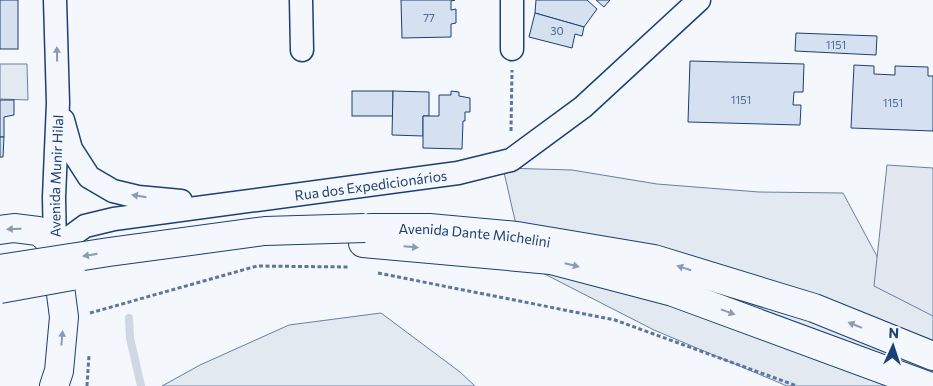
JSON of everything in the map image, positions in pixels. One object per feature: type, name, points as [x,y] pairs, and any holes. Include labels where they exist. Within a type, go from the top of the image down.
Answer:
[{"type":"main road","points":[[0,230],[14,228],[38,231],[55,248],[64,316],[59,371],[54,386]]},
{"type":"main road","name":"Avenida Dante Michelini","points":[[0,289],[118,268],[271,248],[361,246],[429,228],[517,236],[654,259],[814,308],[933,356]]},
{"type":"main road","name":"Avenida Dante Michelini","points":[[0,269],[265,231],[361,246],[551,260],[672,292],[928,386]]},
{"type":"street","name":"Avenida Munir Hilal","points":[[55,248],[54,197],[58,103],[56,0]]},
{"type":"street","points":[[301,0],[302,50]]},
{"type":"street","points":[[512,0],[512,50]]},
{"type":"street","name":"Rua dos Expedicionários","points":[[55,248],[85,226],[114,218],[458,173],[511,160],[583,107],[699,0]]},
{"type":"street","name":"Avenida Munir Hilal","points":[[58,103],[71,149],[89,177],[113,191],[138,197],[222,205]]},
{"type":"path","points":[[511,160],[512,50]]},
{"type":"path","points":[[89,313],[257,266],[345,266],[361,246]]},
{"type":"path","points":[[373,272],[615,320],[797,386]]},
{"type":"shaded area","points":[[0,64],[27,64],[28,100],[0,99]]},
{"type":"shaded area","points":[[887,165],[933,168],[933,316],[874,286]]},
{"type":"shaded area","points":[[503,168],[572,170],[657,184],[759,192],[843,193],[879,260],[933,299],[933,386],[787,386],[654,330],[525,264]]},
{"type":"shaded area","points":[[381,313],[460,372],[475,386],[162,386],[200,365],[289,325]]},
{"type":"building","points":[[0,0],[18,0],[18,49],[0,49]]},
{"type":"building","points":[[401,0],[455,0],[451,1],[451,10],[456,9],[456,23],[451,24],[451,37],[402,38]]},
{"type":"building","points":[[536,0],[587,0],[597,9],[584,27],[535,13]]},
{"type":"building","points":[[596,0],[610,0],[604,7]]},
{"type":"building","points":[[535,13],[584,27],[582,36],[575,34],[572,48],[529,37]]},
{"type":"building","points":[[796,33],[877,36],[876,55],[795,51]]},
{"type":"building","points":[[690,61],[804,64],[803,92],[794,92],[793,105],[801,105],[800,125],[688,122]]},
{"type":"building","points":[[854,65],[874,66],[874,74],[895,75],[895,66],[928,67],[928,76],[933,76],[933,131],[851,128]]},
{"type":"building","points":[[352,91],[393,91],[393,116],[352,116]]},
{"type":"building","points":[[393,91],[429,92],[429,116],[423,116],[423,136],[392,135]]},
{"type":"building","points":[[451,91],[459,92],[459,96],[470,98],[470,112],[465,112],[465,121],[463,121],[462,149],[423,148],[423,116],[439,116],[439,95],[451,95]]},
{"type":"building","points":[[0,100],[14,100],[14,115],[4,117],[4,137],[0,137]]},
{"type":"building","points":[[0,137],[4,137],[3,157],[0,157]]},
{"type":"waterway","points":[[129,318],[130,338],[141,386]]}]
